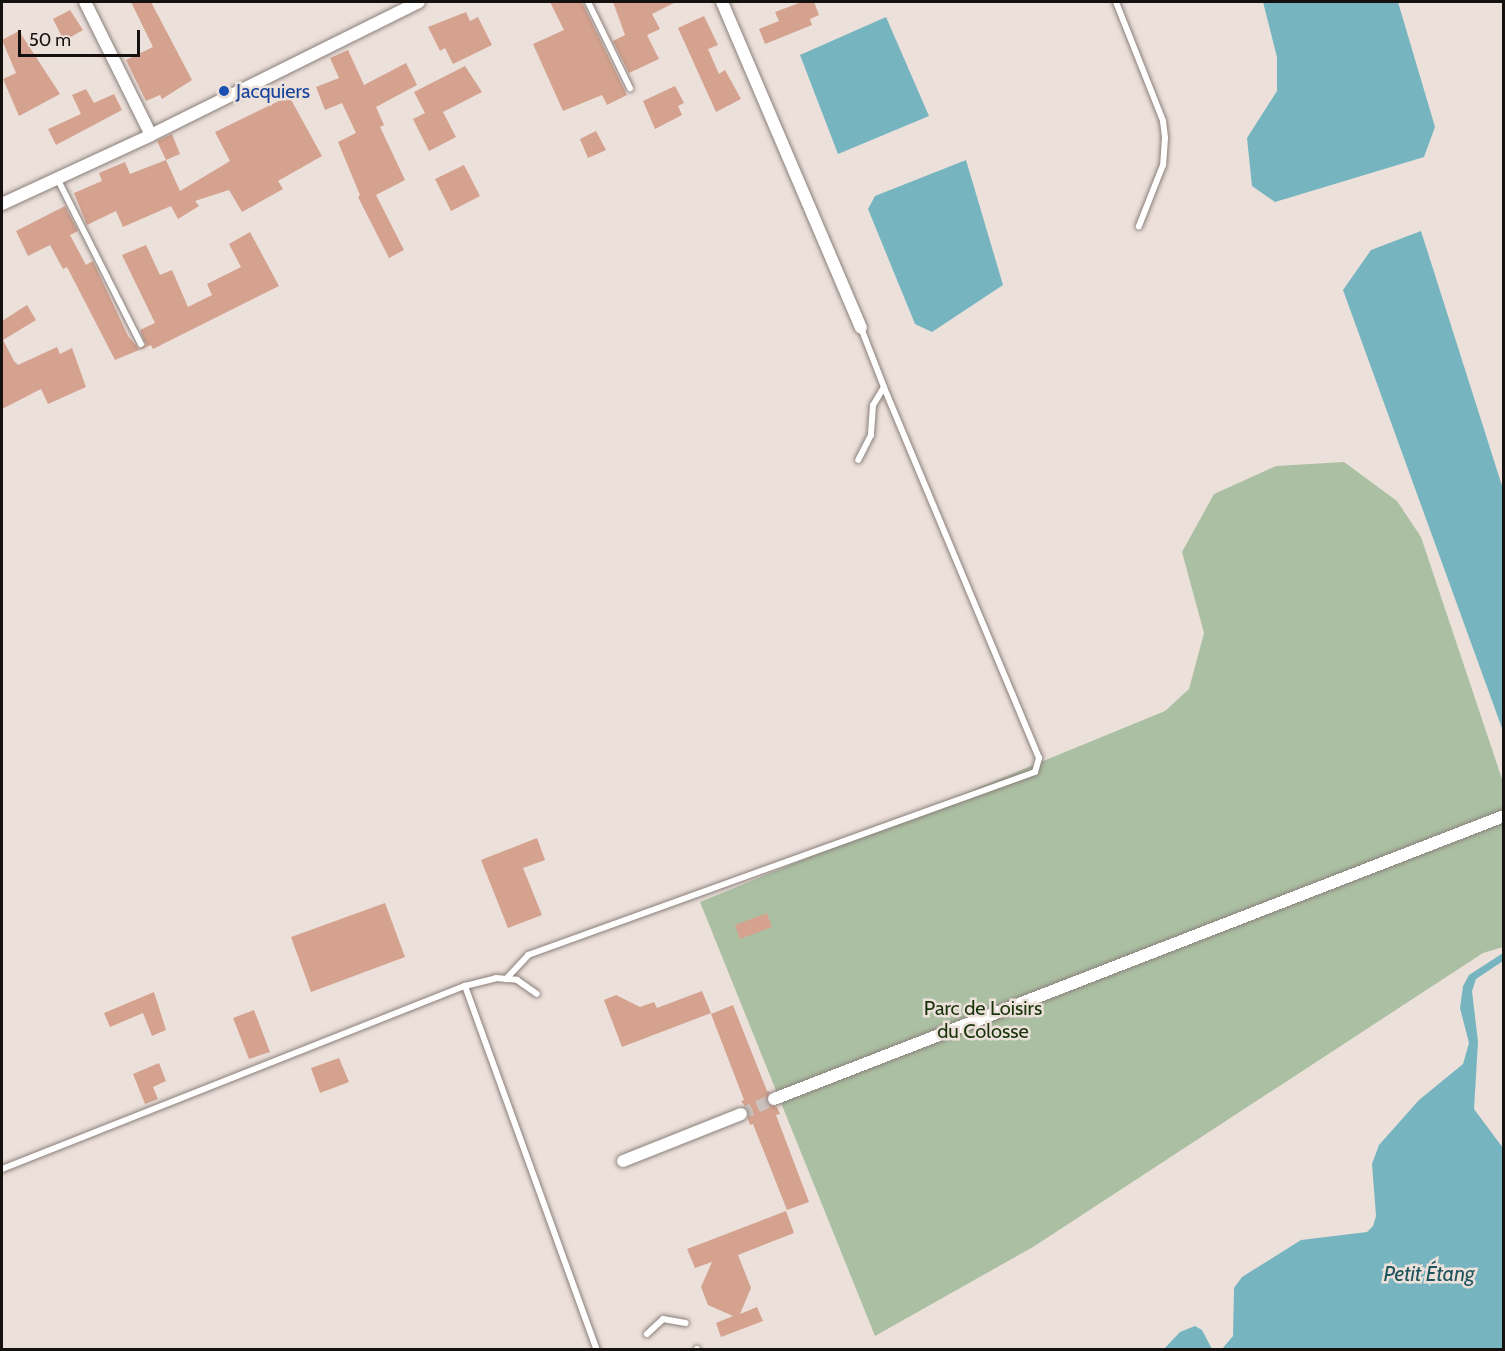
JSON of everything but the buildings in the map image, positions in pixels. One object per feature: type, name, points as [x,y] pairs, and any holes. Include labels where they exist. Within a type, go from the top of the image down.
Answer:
[{"type":"street","points":[[85,2],[151,135]]},
{"type":"street","points":[[2,204],[151,135],[416,2]]},
{"type":"street","points":[[722,2],[861,328]]},
{"type":"street","points":[[774,1099],[1503,816]]},
{"type":"street","points":[[623,1161],[741,1114]]},
{"type":"lane","points":[[588,2],[630,88]]},
{"type":"lane","points":[[1116,2],[1163,121],[1165,138],[1163,165],[1139,226]]},
{"type":"lane","points":[[57,178],[141,344]]},
{"type":"lane","points":[[506,979],[528,956],[1035,772],[1039,758],[861,328]]},
{"type":"lane","points":[[858,460],[871,435],[873,405],[884,387]]},
{"type":"lane","points":[[2,1170],[465,986],[506,979],[517,980],[537,994]]},
{"type":"lane","points":[[465,986],[597,1350]]},
{"type":"lane","points":[[647,1334],[663,1318],[686,1323]]},
{"type":"green space","name":"Parc de Loisirs du Colosse","points":[[1344,462],[1397,501],[1421,537],[1503,782],[1503,947],[1483,953],[1033,1247],[875,1336],[700,902],[1165,711],[1189,689],[1204,633],[1182,552],[1214,494],[1276,466]]},
{"type":"water","points":[[1263,2],[1398,2],[1435,127],[1424,157],[1275,202],[1252,186],[1247,138],[1277,91],[1277,57]]},
{"type":"water","points":[[886,17],[929,116],[838,154],[800,55]]},
{"type":"water","points":[[966,160],[1003,285],[932,332],[915,324],[868,209],[875,196]]},
{"type":"water","points":[[1421,231],[1503,489],[1503,731],[1343,290],[1371,250]]},
{"type":"water","name":"Petit Étang","points":[[1503,953],[1503,961],[1476,979],[1472,991],[1478,1042],[1474,1109],[1503,1148],[1503,1349],[1222,1349],[1233,1336],[1234,1288],[1242,1277],[1301,1240],[1367,1232],[1373,1226],[1376,1216],[1372,1164],[1379,1145],[1419,1100],[1463,1064],[1469,1043],[1460,1008],[1463,986],[1469,975]]},
{"type":"water","points":[[1195,1326],[1202,1330],[1212,1349],[1164,1349],[1180,1332]]},
{"type":"tunnel","points":[[741,1114],[774,1099]]},
{"type":"place","name":"Jacquiers","points":[[224,91]]}]
